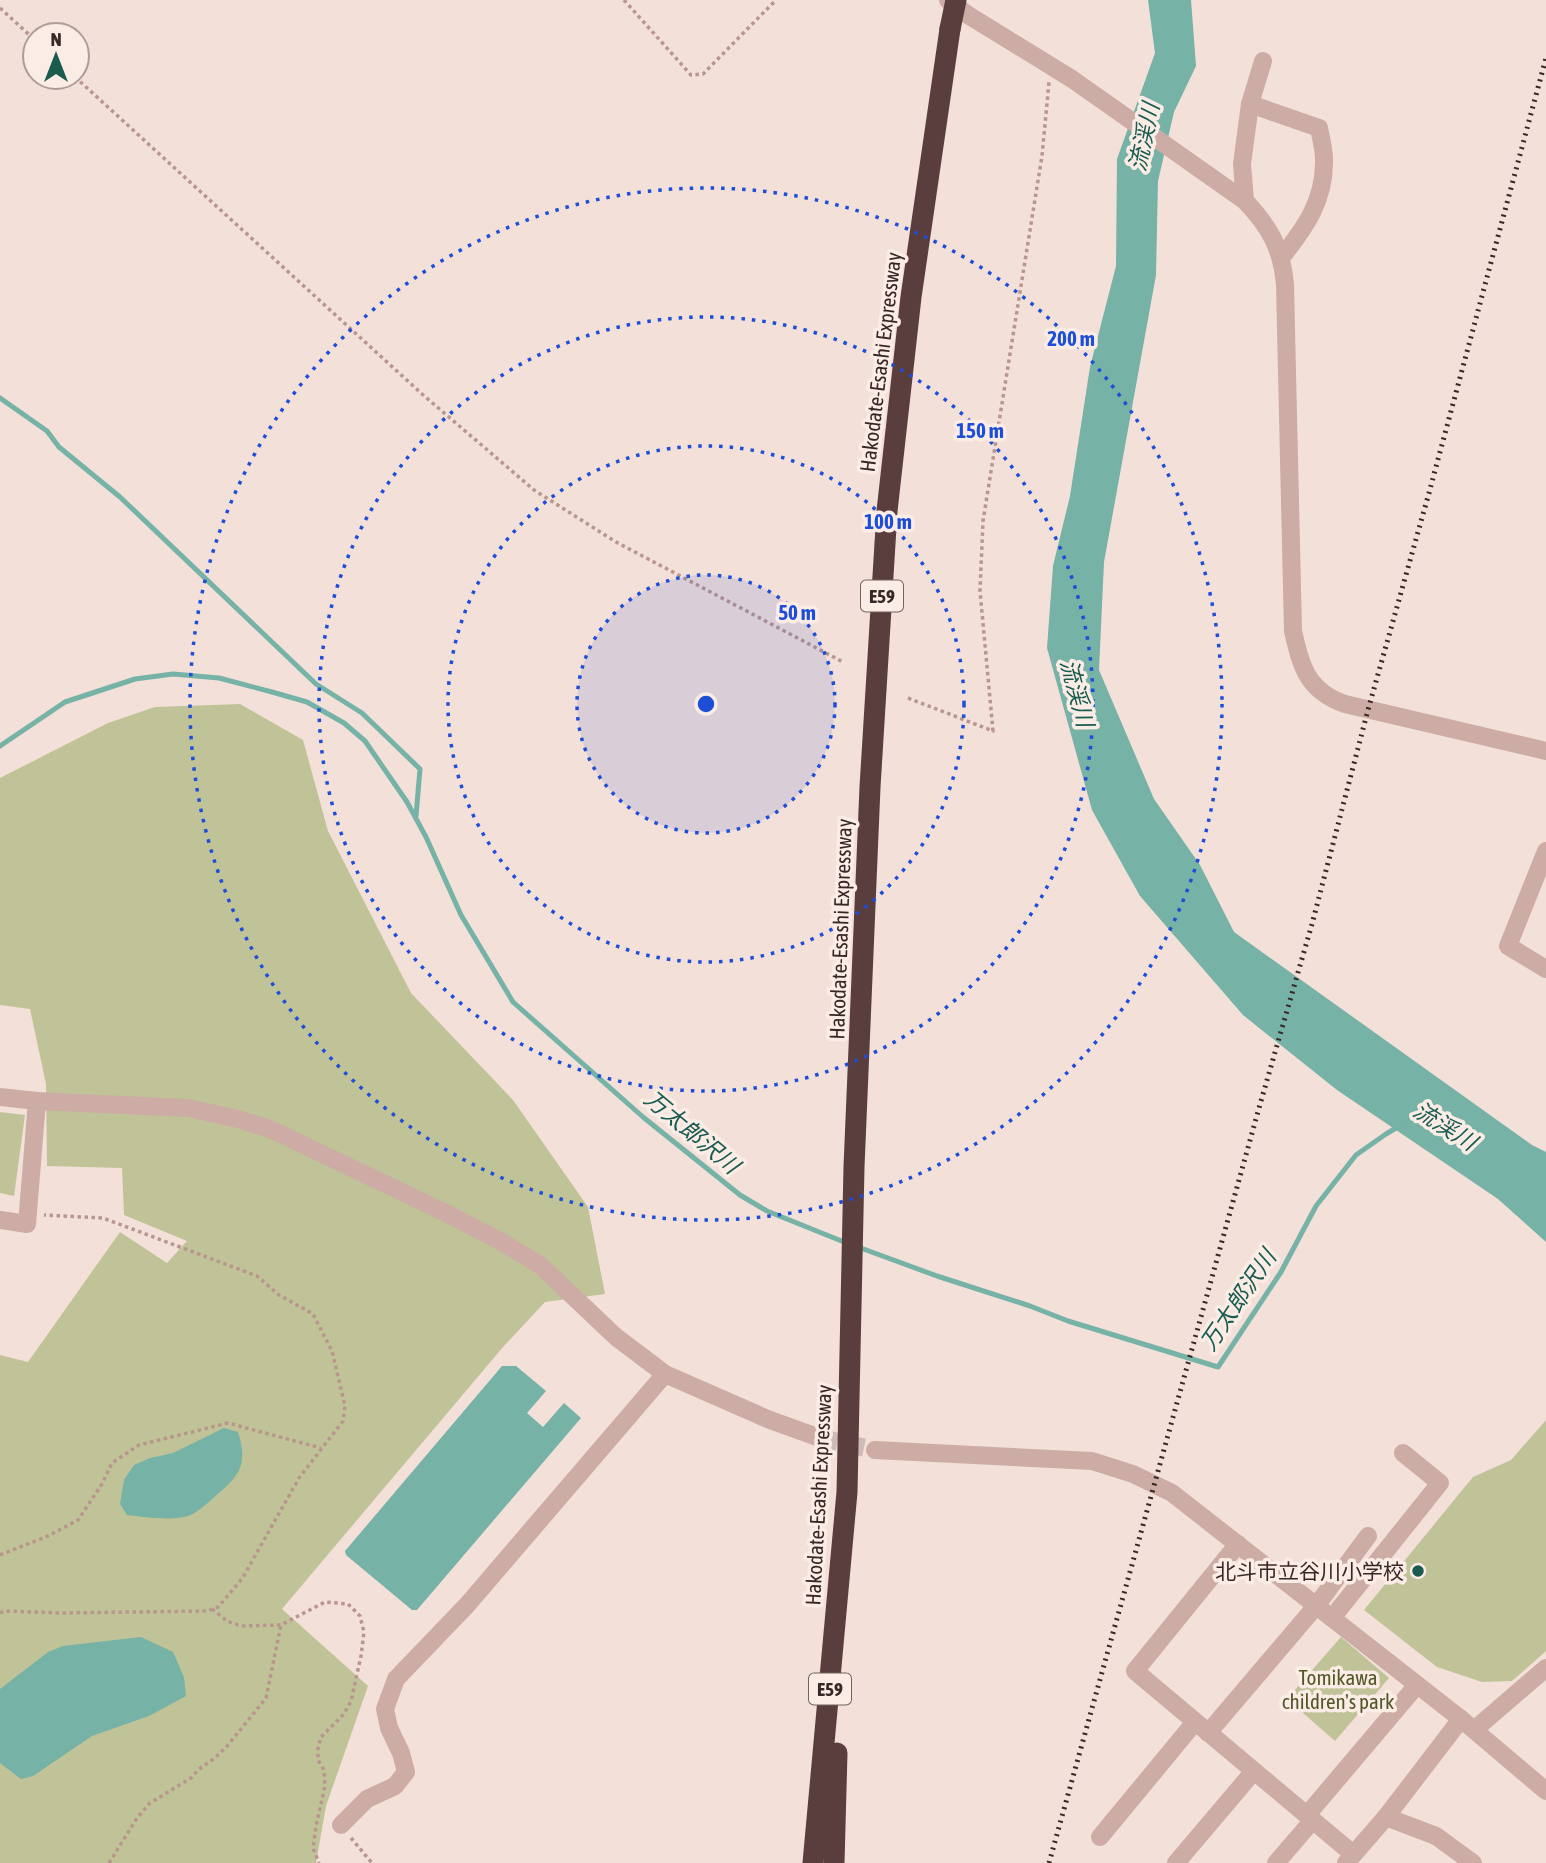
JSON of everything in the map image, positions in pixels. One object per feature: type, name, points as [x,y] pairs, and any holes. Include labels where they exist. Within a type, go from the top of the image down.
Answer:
[{"type":"highway","name":"Hakodate-Esashi Expressway","points":[[811,1863],[817,1834],[847,1492],[854,1167],[870,787],[887,511],[911,297],[956,0]]},
{"type":"highway","points":[[834,1863],[843,1544]]},
{"type":"street","points":[[948,0],[1072,79],[1223,184],[1245,201],[1270,231],[1282,258],[1285,285],[1293,631],[1300,662],[1318,690],[1345,704],[1546,751]]},
{"type":"street","points":[[1245,201],[1242,164],[1250,104],[1263,61]]},
{"type":"street","points":[[1250,104],[1319,128],[1324,160],[1320,196],[1305,228],[1282,258]]},
{"type":"street","points":[[1546,852],[1508,946],[1546,969]]},
{"type":"street","points":[[0,1097],[188,1108],[270,1129],[446,1213],[540,1265],[617,1338],[665,1374],[770,1420],[820,1438]]},
{"type":"street","points":[[0,1220],[27,1224],[37,1101]]},
{"type":"street","points":[[341,1825],[367,1799],[395,1786],[406,1772],[401,1754],[388,1728],[385,1709],[396,1679],[467,1605],[665,1374]]},
{"type":"street","points":[[875,1450],[1092,1461],[1133,1474],[1172,1493],[1417,1685],[1546,1791]]},
{"type":"street","points":[[1332,1618],[1440,1483],[1402,1453]]},
{"type":"street","points":[[1100,1837],[1315,1606],[1368,1536]]},
{"type":"street","points":[[1238,1544],[1135,1671],[1310,1817],[1350,1858],[1467,1725],[1546,1668]]},
{"type":"street","points":[[1276,1863],[1417,1685]]},
{"type":"street","points":[[1176,1863],[1254,1771]]},
{"type":"street","points":[[1386,1817],[1436,1836],[1473,1863]]},
{"type":"path","points":[[624,0],[691,75],[703,74],[776,0]]},
{"type":"path","points":[[0,8],[21,27]]},
{"type":"path","points":[[908,698],[993,731],[980,591],[983,521],[1040,170],[1050,66]]},
{"type":"path","points":[[90,91],[422,394],[534,490],[617,542],[843,662]]},
{"type":"path","points":[[0,1613],[208,1611],[218,1607],[242,1579],[299,1478],[343,1421],[345,1406],[332,1351],[313,1314],[279,1295],[257,1276],[103,1218],[28,1214]]},
{"type":"path","points":[[0,1555],[48,1536],[78,1520],[102,1484],[112,1463],[139,1445],[228,1423],[321,1448]]},
{"type":"path","points":[[212,1609],[227,1621],[241,1626],[281,1625],[325,1602],[348,1604],[360,1616],[364,1632],[351,1701],[344,1714],[321,1737],[318,1748],[318,1760],[324,1770],[325,1786],[313,1848],[319,1863]]},
{"type":"path","points":[[109,1863],[137,1818],[150,1803],[191,1778],[215,1758],[262,1705],[267,1698],[281,1625]]},
{"type":"path","points":[[341,1825],[372,1863]]},
{"type":"green space","points":[[240,704],[303,740],[328,831],[411,993],[513,1100],[588,1207],[605,1294],[545,1302],[503,1347],[282,1609],[368,1686],[326,1806],[316,1863],[0,1863],[0,1355],[28,1362],[120,1232],[167,1263],[187,1241],[124,1215],[122,1168],[47,1166],[46,1084],[30,1009],[0,1005],[0,778],[108,723],[155,707]]},
{"type":"green space","points":[[0,1112],[25,1115],[14,1196],[0,1193]]},
{"type":"green space","points":[[1546,1420],[1546,1651],[1512,1681],[1482,1682],[1437,1667],[1364,1610],[1473,1477],[1511,1460]]},
{"type":"green space","name":"Tomikawa children's park","points":[[1341,1637],[1389,1678],[1335,1741],[1287,1699]]},
{"type":"water","name":"流渓川","points":[[1148,0],[1191,0],[1196,66],[1174,112],[1158,181],[1156,275],[1104,562],[1099,670],[1154,799],[1200,865],[1234,932],[1532,1145],[1546,1152],[1546,1242],[1498,1199],[1337,1090],[1243,1015],[1140,896],[1092,810],[1047,648],[1053,566],[1070,496],[1090,367],[1116,266],[1117,159],[1155,53]]},
{"type":"water","points":[[502,1366],[516,1366],[546,1391],[527,1413],[543,1427],[564,1403],[581,1418],[417,1610],[412,1610],[346,1555],[345,1551]]},
{"type":"water","points":[[224,1428],[238,1432],[242,1455],[238,1472],[219,1493],[188,1516],[150,1518],[127,1515],[120,1504],[124,1480],[134,1465],[173,1453]]},
{"type":"water","points":[[141,1637],[173,1652],[184,1677],[186,1696],[149,1716],[92,1736],[33,1776],[21,1779],[0,1763],[0,1689],[48,1652],[63,1646]]},
{"type":"waterway","points":[[0,398],[47,431],[59,447],[120,497],[316,684],[362,713],[420,769],[416,816]]},
{"type":"waterway","name":"万太郎沢川","points":[[0,746],[65,702],[135,679],[173,674],[219,678],[307,702],[344,723],[365,741],[407,802],[461,915],[513,1002],[643,1117],[740,1195],[767,1211],[849,1244]]},
{"type":"waterway","name":"万太郎沢川","points":[[858,1247],[1068,1321],[1218,1367],[1281,1272],[1316,1206],[1356,1155],[1401,1125]]},
{"type":"tunnel","points":[[820,1438],[875,1450]]},
{"type":"railway","points":[[1049,1863],[1312,924],[1546,58]]},
{"type":"place","name":"北斗市立谷川小学校","points":[[1418,1571]]}]
